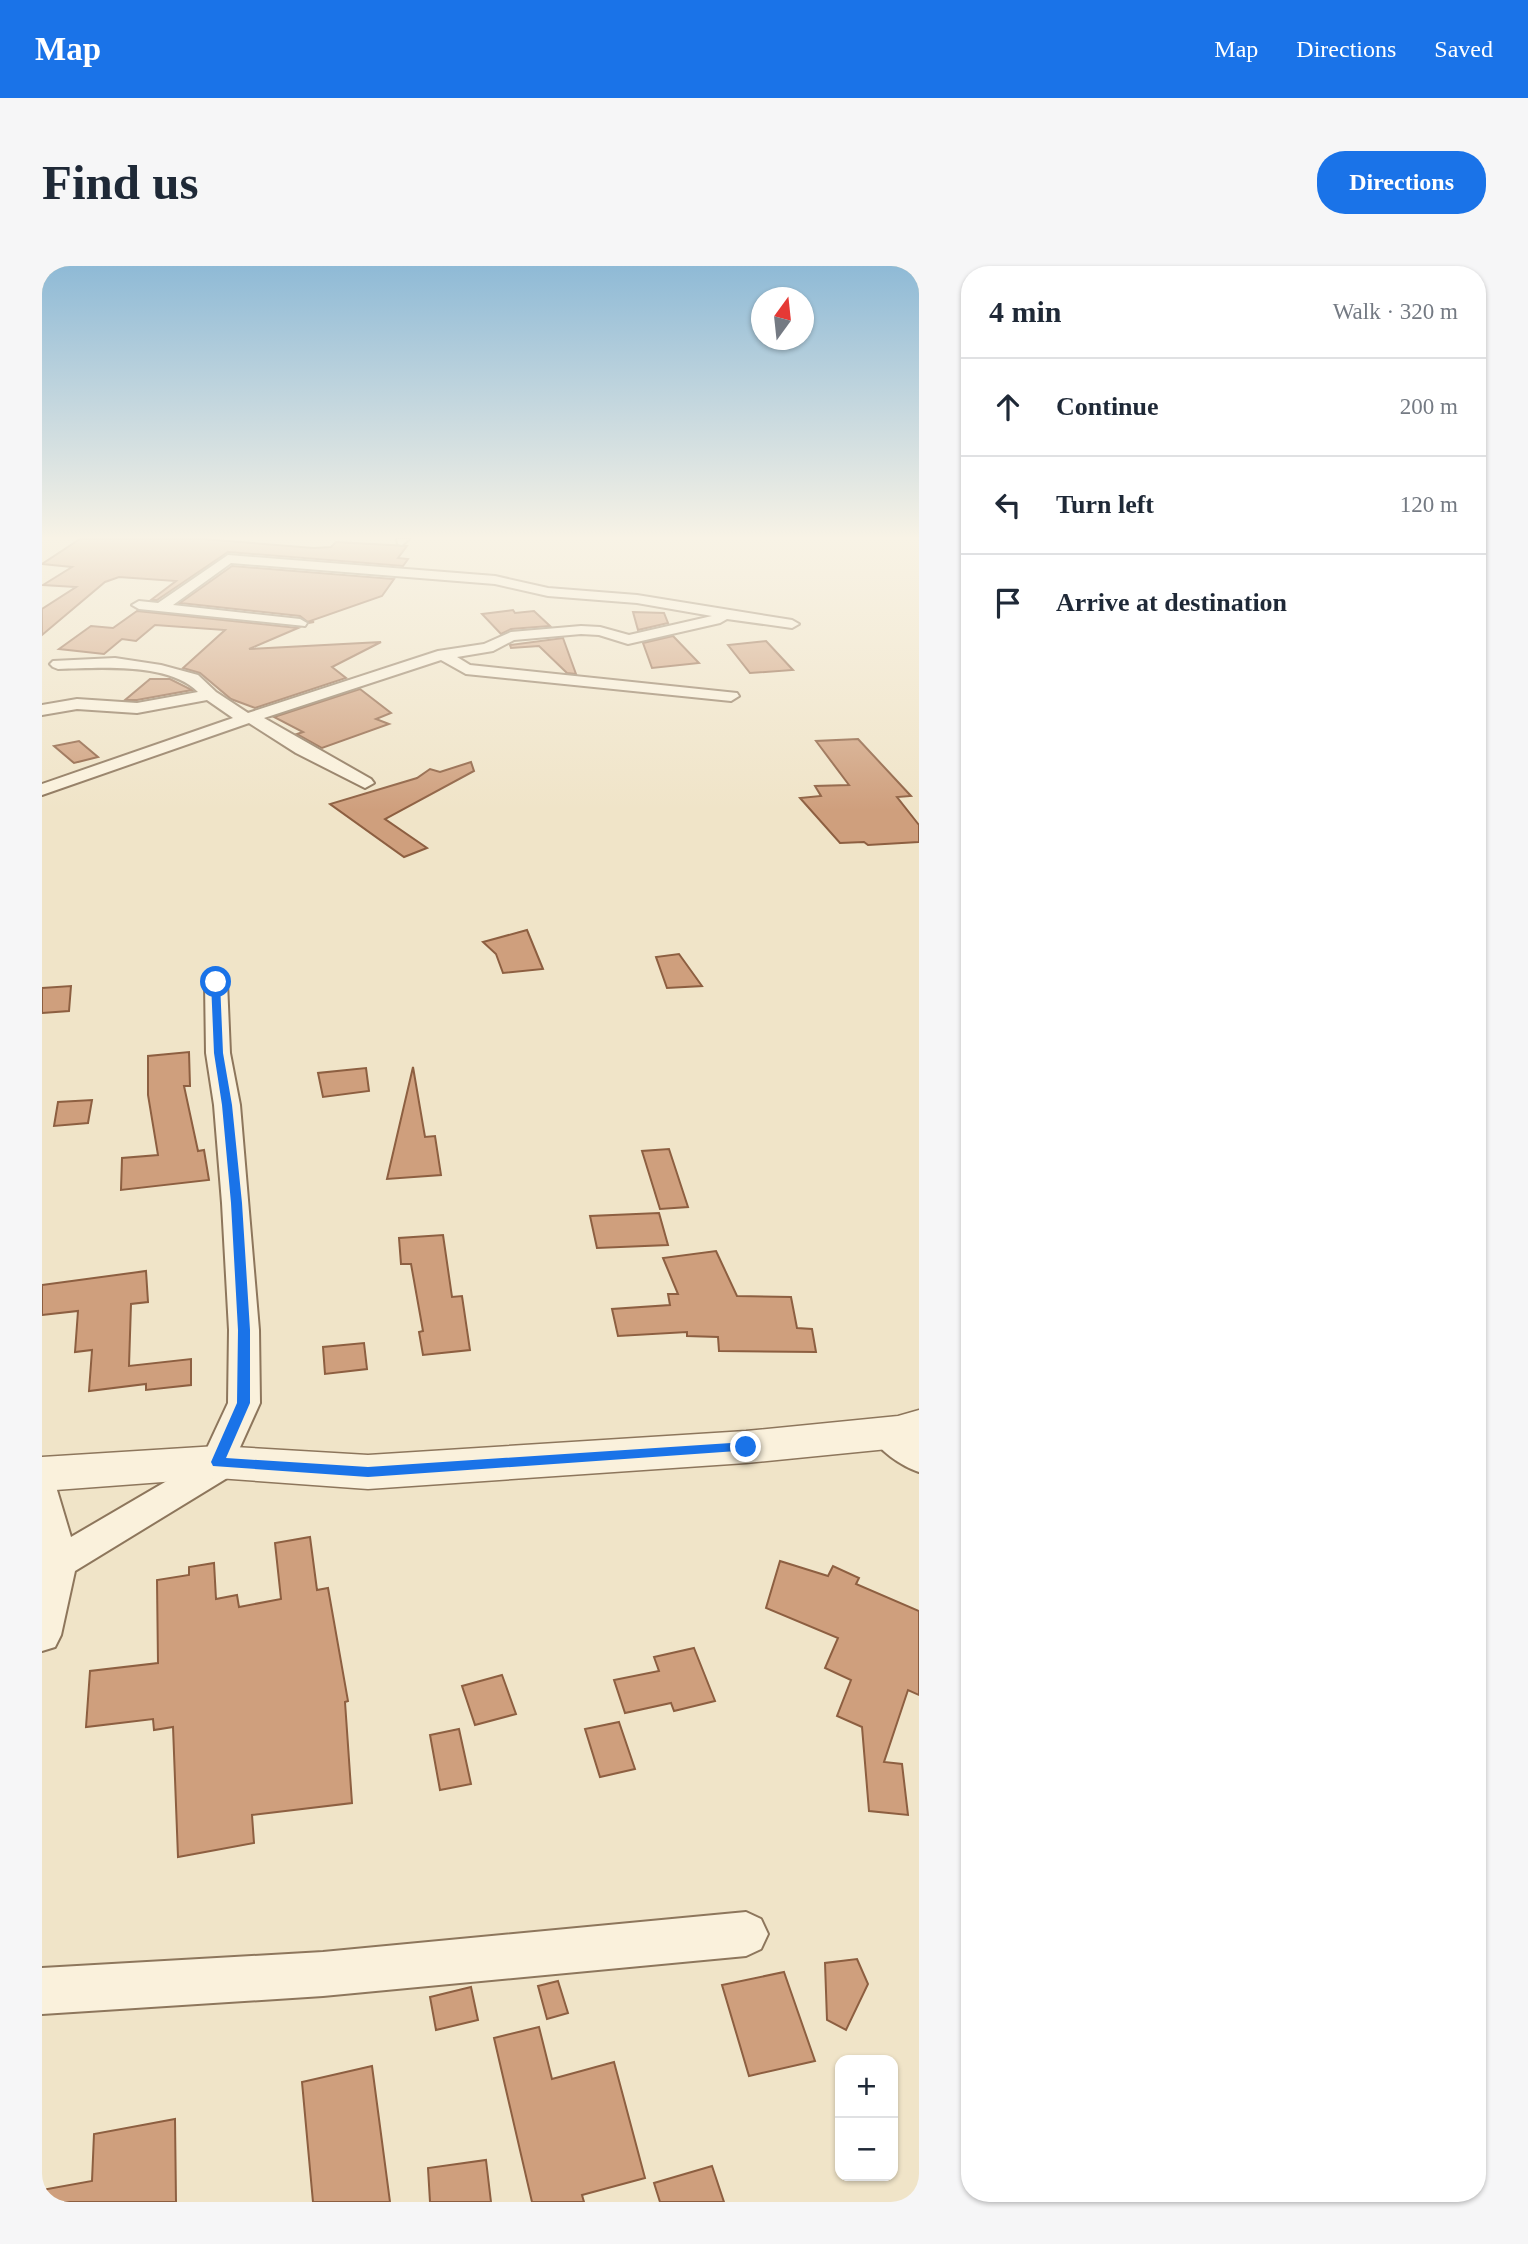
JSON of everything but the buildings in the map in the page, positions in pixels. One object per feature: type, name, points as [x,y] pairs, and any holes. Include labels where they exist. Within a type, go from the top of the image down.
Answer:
[{"type":"street","points":[[42,790],[443,654],[488,648],[511,636],[581,630],[600,631],[628,640],[674,629]]},
{"type":"street","points":[[443,654],[466,669],[731,696]]},
{"type":"street","points":[[58,664],[114,663],[156,668],[193,678],[210,695],[248,718],[365,782]]},
{"type":"street","points":[[42,710],[77,704],[137,708],[210,695]]},
{"type":"street","points":[[59,1562],[221,1462],[244,1403],[244,1330],[235,1189],[218,1053],[216,982]]},
{"type":"street","points":[[42,1474],[221,1462],[368,1472],[746,1447],[902,1429],[919,1459]]},
{"type":"street","points":[[42,1490],[59,1562],[42,1635]]},
{"type":"street","points":[[42,1991],[323,1974],[746,1934]]},
{"type":"route","points":[[216,982],[218,1053],[227,1105],[244,1330],[244,1403],[217,1462],[368,1472],[746,1447]]}]
